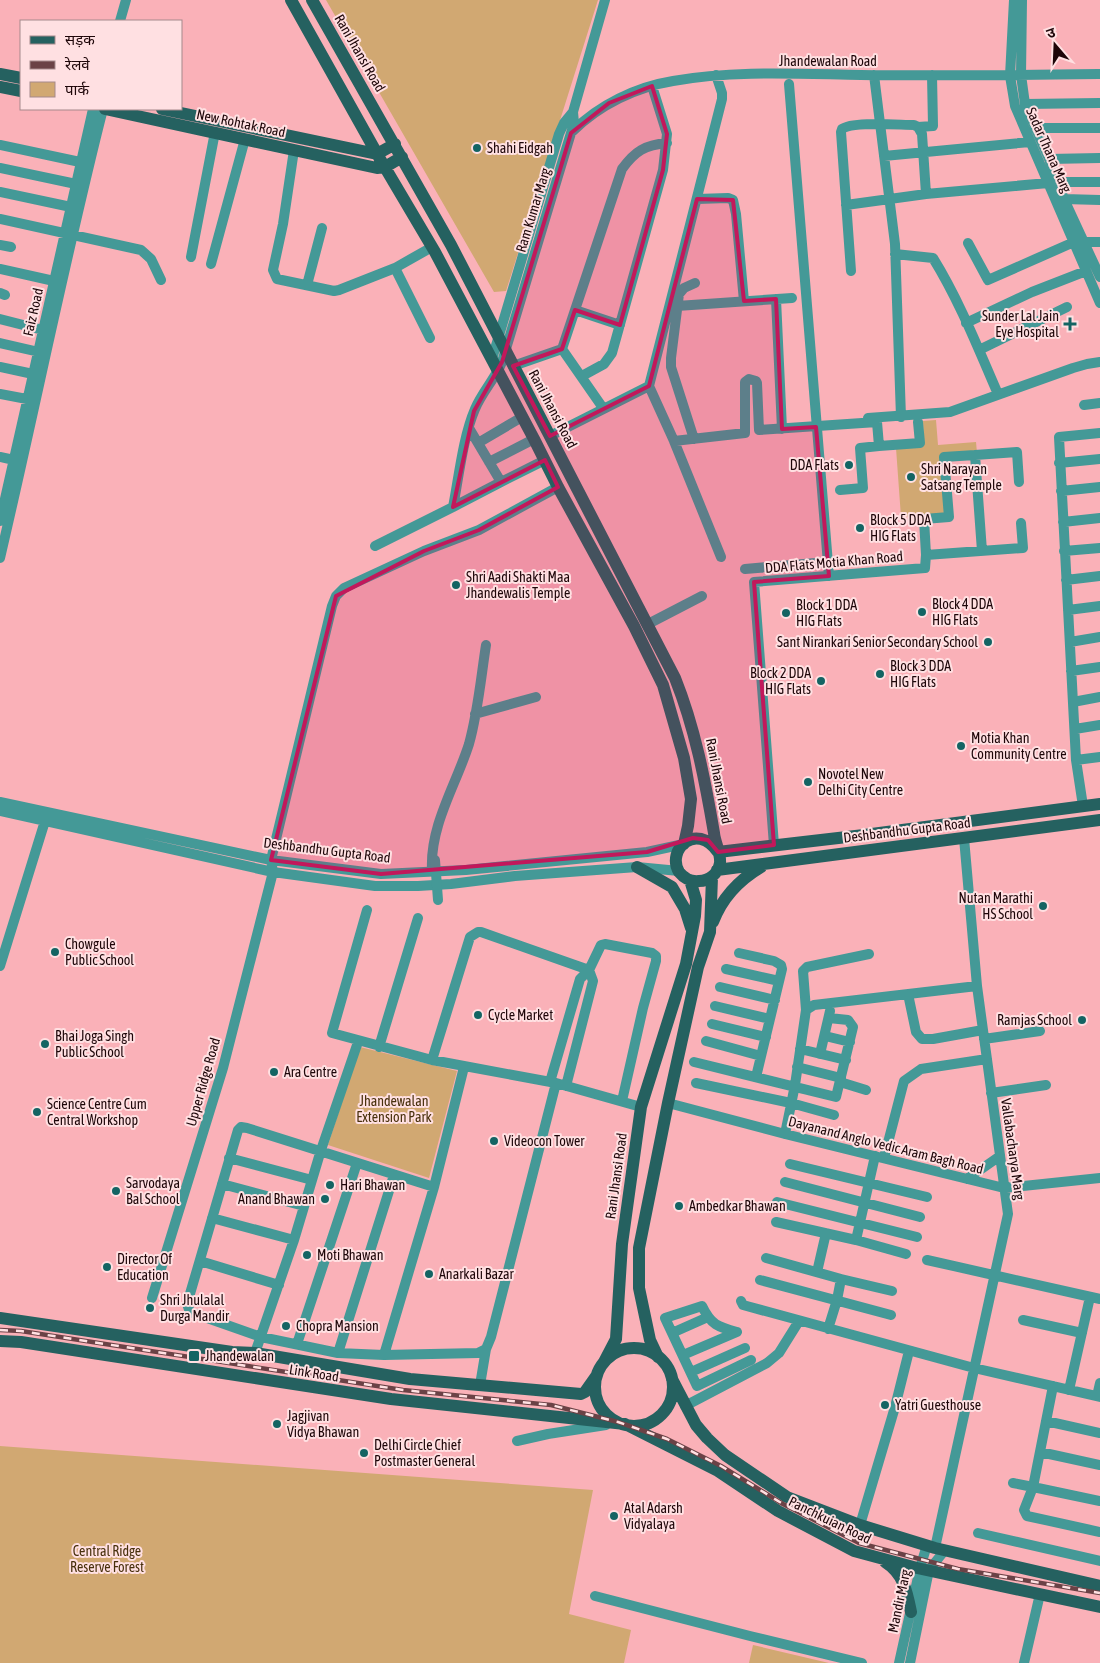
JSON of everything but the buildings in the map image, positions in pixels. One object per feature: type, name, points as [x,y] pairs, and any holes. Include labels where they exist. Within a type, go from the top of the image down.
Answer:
[{"type":"main road","points":[[291,0],[377,154],[432,247],[558,487],[634,626],[663,685],[684,758],[691,799],[684,844]]},
{"type":"main road","name":"Rani Jhansi Road","points":[[312,0],[451,245],[675,678],[688,711],[700,758],[718,852]]},
{"type":"main road","points":[[0,74],[20,78]]},
{"type":"main road","points":[[0,87],[20,91]]},
{"type":"main road","name":"New Rohtak Road","points":[[109,110],[377,168],[385,167]]},
{"type":"main road","name":"New Rohtak Road","points":[[167,110],[377,154]]},
{"type":"main road","points":[[377,154],[395,144]]},
{"type":"main road","points":[[385,167],[402,157]]},
{"type":"main road","name":"Deshbandhu Gupta Road","points":[[718,852],[1100,804]]},
{"type":"main road","name":"Deshbandhu Gupta Road","points":[[714,874],[768,863],[1100,820]]},
{"type":"main road","points":[[693,838],[705,839],[712,843],[718,852],[720,862],[714,874],[706,881],[696,882],[690,880],[679,871],[676,856],[684,844],[693,838]]},
{"type":"main road","points":[[658,1357],[651,1353],[634,1349],[618,1352],[604,1362],[597,1375],[595,1391],[600,1407],[611,1419],[636,1426],[646,1425],[662,1414],[668,1407],[671,1398],[672,1379],[667,1367],[658,1357],[650,1340],[639,1288],[639,1248],[698,967],[718,909],[729,893],[747,875],[768,863]]},
{"type":"main road","points":[[637,867],[672,887],[685,909],[692,931]]},
{"type":"main road","points":[[710,932],[714,874]]},
{"type":"main road","name":"Rani Jhansi Road","points":[[604,1362],[616,1339],[622,1244],[641,1107],[686,964],[695,916],[696,900],[690,880]]},
{"type":"main road","name":"Link Road","points":[[0,1318],[232,1352],[255,1353],[410,1379],[582,1394],[597,1375]]},
{"type":"main road","name":"Link Road","points":[[0,1341],[21,1342],[390,1399],[625,1424]]},
{"type":"main road","name":"Panchkuian Road","points":[[672,1379],[696,1425],[725,1456],[787,1496],[860,1525],[936,1548],[1100,1586]]},
{"type":"main road","name":"Panchkuian Road","points":[[625,1424],[718,1471],[778,1512],[854,1551],[925,1569],[1100,1607]]},
{"type":"main road","points":[[878,1558],[894,1568],[900,1575],[907,1592],[911,1612]]},
{"type":"street","points":[[120,20],[126,0]]},
{"type":"street","name":"Ram Kumar Marg","points":[[498,371],[502,343],[574,123],[573,112],[605,0]]},
{"type":"street","name":"Sadar Thana Marg","points":[[1014,0],[1016,76],[1034,128],[1049,160],[1052,182],[1064,199],[1079,242],[1086,271],[1100,303]]},
{"type":"street","name":"Sadar Thana Marg","points":[[1022,0],[1015,106],[1030,142],[1052,182],[1079,242],[1100,277]]},
{"type":"street","name":"Jhandewalan Road","points":[[571,133],[585,119],[609,104],[652,86],[672,81],[716,75],[1016,76],[1100,74]]},
{"type":"street","points":[[716,75],[722,99],[649,386],[674,441],[721,557]]},
{"type":"street","points":[[874,75],[895,254],[901,416]]},
{"type":"street","points":[[851,271],[841,132],[844,127],[880,124],[914,125],[918,127],[933,126],[932,75]]},
{"type":"street","points":[[789,84],[829,576]]},
{"type":"street","points":[[582,376],[604,364],[612,353],[663,170],[667,143],[666,127],[652,86]]},
{"type":"street","points":[[1025,104],[1100,103]]},
{"type":"street","name":"Faiz Road","points":[[0,521],[4,487],[32,399],[33,374],[54,281],[69,234],[71,207],[93,110]]},
{"type":"street","points":[[0,558],[22,467],[32,399],[69,234],[104,110]]},
{"type":"street","points":[[492,359],[502,343],[559,134],[564,123],[573,112]]},
{"type":"street","points":[[918,127],[922,134],[926,194]]},
{"type":"street","points":[[1034,128],[1100,128]]},
{"type":"street","points":[[191,257],[214,132]]},
{"type":"street","points":[[211,264],[245,140]]},
{"type":"street","points":[[884,156],[1030,142]]},
{"type":"street","points":[[562,349],[622,169],[628,161],[646,146],[667,143]]},
{"type":"street","points":[[0,144],[80,162]]},
{"type":"street","points":[[294,150],[283,224],[273,270],[277,279],[334,291],[339,290],[395,268],[432,247]]},
{"type":"street","points":[[1049,160],[1100,158]]},
{"type":"street","points":[[0,168],[76,184]]},
{"type":"street","points":[[846,205],[926,194],[1052,182],[1100,182]]},
{"type":"street","points":[[0,192],[71,207]]},
{"type":"street","points":[[697,199],[728,198],[733,200],[744,302]]},
{"type":"street","points":[[1064,199],[1100,200]]},
{"type":"street","points":[[0,219],[141,250],[151,259],[160,280]]},
{"type":"street","points":[[307,285],[322,228]]},
{"type":"street","points":[[968,244],[988,280],[1079,242],[1100,242]]},
{"type":"street","points":[[0,245],[11,247]]},
{"type":"street","points":[[895,254],[933,258],[979,350],[998,394]]},
{"type":"street","points":[[395,268],[430,338]]},
{"type":"street","points":[[0,269],[54,281]]},
{"type":"street","points":[[966,323],[1032,292],[1086,271]]},
{"type":"street","points":[[694,439],[671,358],[679,294],[684,288],[695,284]]},
{"type":"street","points":[[677,306],[792,298]]},
{"type":"street","points":[[776,299],[782,428]]},
{"type":"street","points":[[979,350],[1067,307]]},
{"type":"street","points":[[575,310],[620,325]]},
{"type":"street","points":[[0,319],[43,330]]},
{"type":"street","points":[[0,343],[39,352]]},
{"type":"street","points":[[514,366],[562,349]]},
{"type":"street","points":[[562,349],[603,408]]},
{"type":"street","points":[[847,420],[950,412],[1073,368],[1100,362]]},
{"type":"street","points":[[0,367],[33,374]]},
{"type":"street","points":[[453,507],[474,411],[484,389],[498,371]]},
{"type":"street","points":[[674,441],[745,434],[745,382],[748,379],[755,380],[757,383],[759,430],[877,422],[879,446]]},
{"type":"street","points":[[550,436],[649,386]]},
{"type":"street","points":[[0,394],[32,399]]},
{"type":"street","points":[[1084,405],[1100,403]]},
{"type":"street","points":[[478,443],[522,417]]},
{"type":"street","points":[[840,490],[863,488],[860,448],[920,443],[918,422]]},
{"type":"street","points":[[469,428],[501,482]]},
{"type":"street","points":[[1083,806],[1076,760],[1059,437],[1100,433]]},
{"type":"street","points":[[489,462],[534,439]]},
{"type":"street","points":[[1019,482],[1017,452],[944,457],[949,517],[924,517],[926,555],[1023,548],[1022,523]]},
{"type":"street","points":[[975,455],[982,551]]},
{"type":"street","points":[[0,458],[14,460]]},
{"type":"street","points":[[1059,463],[1100,459]]},
{"type":"street","points":[[375,546],[545,460]]},
{"type":"street","points":[[273,872],[271,860],[336,596],[344,588],[424,551],[479,530],[558,487]]},
{"type":"street","points":[[1061,491],[1100,487]]},
{"type":"street","points":[[1063,522],[1100,518]]},
{"type":"street","points":[[1064,551],[1100,548]]},
{"type":"street","name":"DDA Flats Motia Khan Road","points":[[774,845],[754,582],[925,568],[926,555]]},
{"type":"street","points":[[745,569],[828,562]]},
{"type":"street","points":[[1066,580],[1100,576]]},
{"type":"street","points":[[648,624],[702,596]]},
{"type":"street","points":[[1068,610],[1100,606]]},
{"type":"street","points":[[1070,642],[1100,637]]},
{"type":"street","points":[[432,872],[432,851],[440,820],[469,743],[486,645]]},
{"type":"street","points":[[1071,671],[1100,667]]},
{"type":"street","points":[[475,714],[536,697]]},
{"type":"street","points":[[1073,702],[1100,697]]},
{"type":"street","points":[[1074,729],[1100,725]]},
{"type":"street","points":[[1076,760],[1100,757]]},
{"type":"street","name":"Deshbandhu Gupta Road","points":[[0,802],[271,860],[381,874],[450,871],[647,852],[684,844]]},
{"type":"street","name":"Deshbandhu Gupta Road","points":[[0,811],[273,872],[375,886],[451,884],[515,876],[637,867],[679,871]]},
{"type":"street","points":[[0,966],[45,821]]},
{"type":"street","name":"Vallabacharya Marg","points":[[936,1548],[1008,1214],[977,986],[964,838]]},
{"type":"street","points":[[436,860],[438,900]]},
{"type":"street","points":[[450,871],[451,884]]},
{"type":"street","name":"Upper Ridge Road","points":[[152,1298],[223,1068],[273,872]]},
{"type":"street","points":[[367,910],[332,1033],[358,1042],[432,1060],[557,1084],[641,1107]]},
{"type":"street","points":[[379,1047],[418,918]]},
{"type":"street","points":[[432,1060],[470,938],[474,934],[481,932],[589,970]]},
{"type":"street","points":[[480,1385],[486,1349],[557,1084],[580,979],[589,970],[600,946],[604,944],[652,953],[656,956],[622,1101]]},
{"type":"street","points":[[739,953],[779,963],[782,969],[756,1077]]},
{"type":"street","points":[[785,1134],[795,1085],[806,1010],[803,971],[807,967],[869,954]]},
{"type":"street","points":[[726,968],[779,981]]},
{"type":"street","points":[[557,1084],[593,981],[589,970]]},
{"type":"street","points":[[806,1010],[814,1005],[977,986]]},
{"type":"street","points":[[720,987],[775,1000]]},
{"type":"street","points":[[908,994],[916,1032],[922,1039],[1040,1031]]},
{"type":"street","points":[[820,1054],[832,1003]]},
{"type":"street","points":[[715,1006],[770,1019]]},
{"type":"street","points":[[694,1062],[795,1085],[836,1097],[853,1027],[852,1023],[848,1020],[829,1018]]},
{"type":"street","points":[[712,1024],[766,1037]]},
{"type":"street","points":[[824,1036],[850,1042]]},
{"type":"street","points":[[706,1041],[761,1056]]},
{"type":"street","points":[[255,1353],[358,1042]]},
{"type":"street","points":[[800,1049],[846,1060]]},
{"type":"street","points":[[856,1240],[868,1184],[904,1081],[921,1069],[987,1059]]},
{"type":"street","points":[[384,1355],[434,1187],[464,1067]]},
{"type":"street","points":[[797,1067],[841,1080],[866,1090]]},
{"type":"street","points":[[696,1083],[791,1103],[834,1115]]},
{"type":"street","points":[[991,1093],[1046,1085]]},
{"type":"street","name":"Dayanand Anglo Vedic Aram Bagh Road","points":[[668,1103],[1004,1188],[1100,1178]]},
{"type":"street","points":[[434,1187],[321,1150],[241,1127],[238,1130],[229,1158],[187,1304],[188,1310],[261,1337],[338,1353],[384,1355],[470,1354],[486,1349]]},
{"type":"street","points":[[967,1179],[1000,1156]]},
{"type":"street","points":[[229,1158],[312,1180]]},
{"type":"street","points":[[297,1344],[357,1163]]},
{"type":"street","points":[[790,1164],[927,1197]]},
{"type":"street","points":[[338,1353],[394,1175]]},
{"type":"street","points":[[785,1182],[920,1217]]},
{"type":"street","points":[[222,1184],[304,1206]]},
{"type":"street","points":[[777,1202],[916,1237]]},
{"type":"street","points":[[212,1218],[294,1240]]},
{"type":"street","points":[[776,1222],[856,1240],[906,1254]]},
{"type":"street","points":[[817,1272],[826,1233]]},
{"type":"street","points":[[766,1258],[892,1291]]},
{"type":"street","points":[[200,1260],[279,1285]]},
{"type":"street","points":[[927,1260],[1095,1298],[1082,1333],[1069,1390]]},
{"type":"street","points":[[828,1328],[837,1300],[841,1279]]},
{"type":"street","points":[[760,1280],[891,1315]]},
{"type":"street","points":[[741,1301],[743,1305],[909,1351],[1098,1397],[1100,1383]]},
{"type":"street","points":[[753,1365],[737,1332],[722,1328],[708,1317],[702,1306],[666,1318],[697,1386],[753,1365],[766,1363],[779,1353],[799,1321]]},
{"type":"street","points":[[672,1333],[708,1317]]},
{"type":"street","points":[[1023,1320],[1082,1333]]},
{"type":"street","points":[[683,1355],[737,1332]]},
{"type":"street","points":[[691,1372],[745,1348]]},
{"type":"street","points":[[860,1525],[895,1407],[909,1351]]},
{"type":"street","points":[[685,1406],[753,1365]]},
{"type":"street","points":[[1053,1386],[1033,1487],[1024,1510],[1027,1516],[1100,1532]]},
{"type":"street","points":[[1046,1421],[1100,1434]]},
{"type":"street","points":[[517,1441],[597,1426],[625,1424]]},
{"type":"street","points":[[1040,1452],[1100,1465]]},
{"type":"street","points":[[1013,1483],[1100,1501]]},
{"type":"street","points":[[978,1533],[1100,1561]]},
{"type":"street","name":"Mandir Marg","points":[[899,1663],[911,1612],[925,1569],[936,1548]]},
{"type":"street","name":"Mandir Marg","points":[[910,1663],[925,1569],[936,1548]]},
{"type":"street","points":[[1024,1663],[1040,1594]]},
{"type":"street","points":[[594,1596],[862,1663]]},
{"type":"highlighted area","points":[[652,86],[667,134],[663,170],[620,325],[575,310],[562,349],[513,366],[550,436],[649,386],[697,199],[733,200],[744,301],[776,299],[782,429],[816,427],[829,576],[754,582],[774,845],[718,852],[708,840],[693,838],[647,852],[381,874],[271,860],[336,596],[424,551],[479,530],[558,487],[545,460],[453,507],[474,411],[502,362],[571,133],[609,103]]},
{"type":"green space","name":"Shahi Eidgah","points":[[326,0],[598,0],[506,291],[494,292]]},
{"type":"green space","points":[[936,420],[938,445],[976,442],[977,453],[941,456],[945,514],[901,517],[896,448],[924,446],[923,421]]},
{"type":"green space","name":"Jhandewalan Extension Park","points":[[360,1047],[457,1071],[429,1178],[328,1145]]},
{"type":"green space","name":"Central Ridge Reserve Forest","points":[[0,1446],[593,1490],[569,1614],[631,1630],[624,1663],[0,1663]]},
{"type":"green space","points":[[753,1645],[829,1663],[749,1663]]},
{"type":"railway","points":[[0,1330],[21,1331],[403,1390],[551,1405],[618,1422],[667,1439],[721,1466],[783,1504],[859,1543],[958,1569],[1100,1593]]},
{"type":"place","name":"Shahi Eidgah","points":[[477,148]]},
{"type":"place","name":"Sunder Lal Jain Eye Hospital","points":[[1070,324]]},
{"type":"place","name":"DDA Flats","points":[[849,465]]},
{"type":"place","name":"Shri Narayan Satsang Temple","points":[[911,477]]},
{"type":"place","name":"Block 5 DDA HIG Flats","points":[[860,528]]},
{"type":"place","name":"Shri Aadi Shakti Maa Jhandewalis Temple","points":[[456,585]]},
{"type":"place","name":"Block 4 DDA HIG Flats","points":[[922,612]]},
{"type":"place","name":"Block 1 DDA HIG Flats","points":[[786,613]]},
{"type":"place","name":"Sant Nirankari Senior Secondary School","points":[[988,642]]},
{"type":"place","name":"Block 3 DDA HIG Flats","points":[[880,674]]},
{"type":"place","name":"Block 2 DDA HIG Flats","points":[[821,681]]},
{"type":"place","name":"Motia Khan Community Centre","points":[[961,746]]},
{"type":"place","name":"Novotel New Delhi City Centre","points":[[808,782]]},
{"type":"place","name":"Nutan Marathi HS School","points":[[1043,906]]},
{"type":"place","name":"Chowgule Public School","points":[[55,952]]},
{"type":"place","name":"Cycle Market","points":[[478,1015]]},
{"type":"place","name":"Ramjas School","points":[[1082,1020]]},
{"type":"place","name":"Bhai Joga Singh Public School","points":[[45,1044]]},
{"type":"place","name":"Ara Centre","points":[[274,1072]]},
{"type":"place","name":"Science Centre Cum Central Workshop","points":[[37,1112]]},
{"type":"place","name":"Videocon Tower","points":[[494,1141]]},
{"type":"place","name":"Hari Bhawan","points":[[330,1185]]},
{"type":"place","name":"Sarvodaya Bal School","points":[[116,1191]]},
{"type":"place","name":"Anand Bhawan","points":[[325,1199]]},
{"type":"place","name":"Ambedkar Bhawan","points":[[679,1206]]},
{"type":"place","name":"Moti Bhawan","points":[[307,1255]]},
{"type":"place","name":"Director Of Education","points":[[107,1267]]},
{"type":"place","name":"Anarkali Bazar","points":[[429,1274]]},
{"type":"place","name":"Shri Jhulalal Durga Mandir","points":[[150,1308]]},
{"type":"place","name":"Chopra Mansion","points":[[286,1326]]},
{"type":"place","name":"Jhandewalan","points":[[194,1356]]},
{"type":"place","name":"Yatri Guesthouse","points":[[885,1405]]},
{"type":"place","name":"Jagjivan Vidya Bhawan","points":[[277,1424]]},
{"type":"place","name":"Delhi Circle Chief Postmaster General","points":[[364,1453]]},
{"type":"place","name":"Atal Adarsh Vidyalaya","points":[[614,1516]]}]
